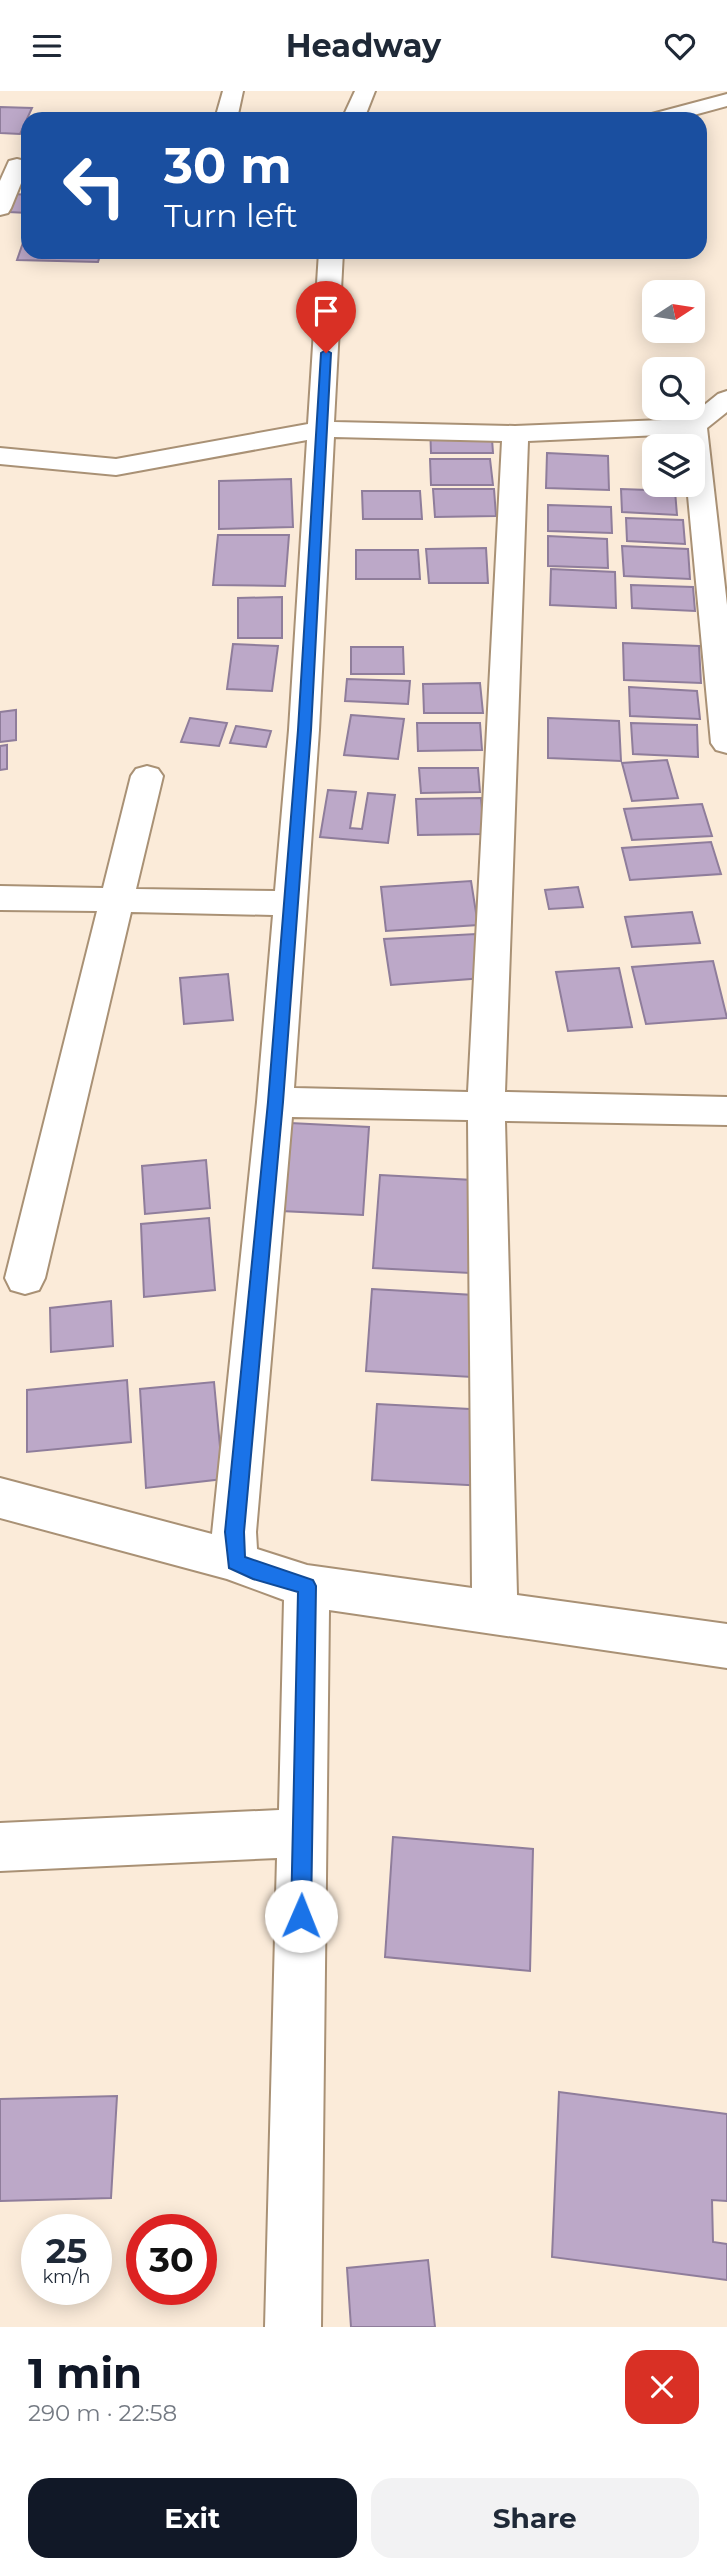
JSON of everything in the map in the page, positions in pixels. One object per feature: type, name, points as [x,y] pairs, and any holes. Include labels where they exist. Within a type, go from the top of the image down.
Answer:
[{"type":"street","points":[[228,112],[233,91]]},
{"type":"street","points":[[356,112],[365,91]]},
{"type":"street","points":[[682,112],[727,100]]},
{"type":"street","points":[[0,208],[15,166]]},
{"type":"street","points":[[236,1562],[234,1532],[275,1102],[304,730],[331,259]]},
{"type":"street","points":[[0,456],[116,467],[322,429],[515,434],[694,426],[727,399]]},
{"type":"street","points":[[694,426],[727,743]]},
{"type":"street","points":[[495,1613],[486,1107],[515,434]]},
{"type":"street","points":[[25,1278],[148,776]]},
{"type":"street","points":[[0,898],[290,903]]},
{"type":"street","points":[[275,1102],[727,1111]]},
{"type":"street","points":[[0,1498],[236,1562],[253,1570],[307,1586],[727,1646]]},
{"type":"street","points":[[293,2327],[307,1586]]},
{"type":"street","points":[[0,1847],[302,1833]]},
{"type":"building","points":[[0,107],[32,108],[30,112],[21,112],[20,134],[0,133]]},
{"type":"building","points":[[15,194],[21,194],[21,213],[9,212]]},
{"type":"building","points":[[21,248],[21,259],[99,259],[98,262],[17,260]]},
{"type":"building","points":[[430,425],[491,425],[493,453],[431,453]]},
{"type":"building","points":[[547,453],[608,456],[609,490],[546,488]]},
{"type":"building","points":[[430,459],[490,459],[493,485],[431,485]]},
{"type":"building","points":[[291,479],[293,527],[219,529],[219,481]]},
{"type":"building","points":[[433,489],[494,489],[496,516],[435,517]]},
{"type":"building","points":[[621,489],[642,490],[642,497],[676,497],[677,515],[622,512]]},
{"type":"building","points":[[362,491],[420,491],[422,519],[363,519]]},
{"type":"building","points":[[548,505],[611,507],[612,533],[548,531]]},
{"type":"building","points":[[626,518],[683,520],[685,544],[627,541]]},
{"type":"building","points":[[218,535],[289,535],[285,586],[213,585]]},
{"type":"building","points":[[548,536],[607,539],[608,568],[548,566]]},
{"type":"building","points":[[622,546],[688,549],[690,579],[624,576]]},
{"type":"building","points":[[486,548],[488,583],[429,583],[426,549]]},
{"type":"building","points":[[356,550],[418,550],[420,579],[356,579]]},
{"type":"building","points":[[551,569],[615,572],[616,608],[550,605]]},
{"type":"building","points":[[631,585],[693,587],[695,611],[632,608]]},
{"type":"building","points":[[282,597],[282,638],[238,638],[238,598]]},
{"type":"building","points":[[623,643],[699,646],[701,683],[624,680]]},
{"type":"building","points":[[233,644],[278,646],[272,691],[227,689]]},
{"type":"building","points":[[351,647],[403,647],[404,674],[351,674]]},
{"type":"building","points":[[347,679],[410,681],[408,704],[345,701]]},
{"type":"building","points":[[480,683],[483,713],[424,713],[423,684]]},
{"type":"building","points":[[629,687],[697,691],[700,719],[630,716]]},
{"type":"building","points":[[16,710],[16,740],[0,742],[0,712]]},
{"type":"building","points":[[351,715],[404,719],[398,759],[344,755]]},
{"type":"building","points":[[190,718],[227,723],[219,746],[181,742]]},
{"type":"building","points":[[548,718],[619,721],[621,761],[548,758]]},
{"type":"building","points":[[417,723],[480,723],[482,750],[418,751]]},
{"type":"building","points":[[631,723],[697,725],[698,757],[633,754]]},
{"type":"building","points":[[236,726],[271,731],[266,747],[230,743]]},
{"type":"building","points":[[7,745],[7,769],[0,770],[0,746]]},
{"type":"building","points":[[667,760],[678,798],[632,801],[622,763]]},
{"type":"building","points":[[419,768],[478,768],[480,792],[421,793]]},
{"type":"building","points":[[328,790],[356,792],[350,828],[362,829],[368,793],[395,795],[388,843],[320,837]]},
{"type":"building","points":[[481,798],[484,834],[418,835],[416,799]]},
{"type":"building","points":[[702,804],[712,836],[632,840],[624,809]]},
{"type":"building","points":[[711,842],[721,874],[630,880],[622,848]]},
{"type":"building","points":[[471,881],[478,925],[386,931],[381,887]]},
{"type":"building","points":[[578,887],[583,907],[549,909],[545,890]]},
{"type":"building","points":[[692,912],[700,943],[632,947],[625,917]]},
{"type":"building","points":[[476,934],[484,978],[391,985],[384,939]]},
{"type":"building","points":[[713,961],[727,1018],[646,1024],[632,967]]},
{"type":"building","points":[[619,968],[632,1027],[568,1031],[556,972]]},
{"type":"building","points":[[228,974],[233,1020],[184,1024],[180,978]]},
{"type":"building","points":[[290,1123],[369,1127],[363,1215],[281,1211]]},
{"type":"building","points":[[206,1160],[210,1208],[145,1214],[142,1166]]},
{"type":"building","points":[[380,1175],[473,1180],[470,1273],[373,1268]]},
{"type":"building","points":[[209,1218],[215,1290],[144,1297],[141,1224]]},
{"type":"building","points":[[372,1289],[474,1295],[472,1377],[366,1371]]},
{"type":"building","points":[[111,1301],[113,1346],[51,1352],[50,1308]]},
{"type":"building","points":[[127,1380],[131,1442],[27,1452],[27,1390]]},
{"type":"building","points":[[214,1382],[223,1479],[146,1488],[140,1389]]},
{"type":"building","points":[[377,1404],[488,1410],[486,1486],[372,1480]]},
{"type":"building","points":[[393,1837],[533,1849],[530,1971],[385,1957]]},
{"type":"building","points":[[559,2092],[727,2114],[727,2201],[712,2200],[713,2242],[727,2244],[727,2280],[552,2257]]},
{"type":"building","points":[[117,2096],[111,2198],[0,2201],[0,2099]]},
{"type":"building","points":[[428,2260],[435,2327],[351,2327],[347,2268]]},
{"type":"route","points":[[301,1916],[307,1586],[253,1570],[236,1562],[234,1532],[275,1102],[304,730],[326,353]]}]
